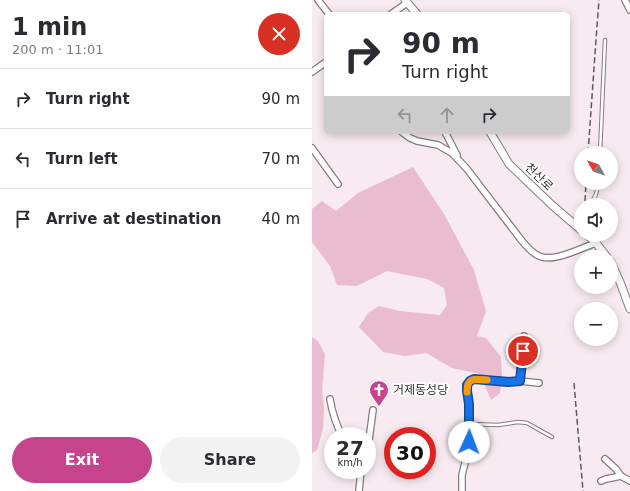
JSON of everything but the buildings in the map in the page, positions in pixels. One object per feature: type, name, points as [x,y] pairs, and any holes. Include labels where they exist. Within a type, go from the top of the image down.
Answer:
[{"type":"street","points":[[318,0],[327,12]]},
{"type":"street","points":[[625,0],[630,9]]},
{"type":"street","points":[[393,12],[406,1],[415,12]]},
{"type":"street","points":[[312,72],[324,63]]},
{"type":"street","points":[[405,134],[417,141],[438,145],[446,149],[460,160]]},
{"type":"street","points":[[446,134],[460,160],[522,241],[535,254],[545,258],[557,257],[596,243],[602,250]]},
{"type":"street","name":"천산로","points":[[491,134],[509,164],[574,224]]},
{"type":"street","points":[[312,148],[338,184]]},
{"type":"street","points":[[618,278],[630,309]]},
{"type":"street","points":[[520,381],[524,336]]},
{"type":"street","points":[[462,491],[462,475],[468,451],[470,424],[467,385],[474,379],[540,383]]},
{"type":"street","points":[[330,398],[332,412],[338,427]]},
{"type":"street","points":[[371,427],[374,410]]},
{"type":"street","points":[[605,459],[616,469],[620,476],[630,481]]},
{"type":"street","points":[[601,482],[606,479],[620,476]]},
{"type":"street","points":[[359,491],[360,479]]},
{"type":"lane","points":[[600,146],[605,40]]},
{"type":"lane","points":[[470,424],[498,425],[518,422],[527,423],[552,437]]},
{"type":"shaded area","points":[[413,167],[444,214],[474,270],[486,311],[477,336],[486,338],[501,357],[502,376],[500,393],[491,400],[480,374],[452,368],[426,353],[405,356],[383,352],[359,327],[368,313],[379,306],[400,311],[440,315],[447,305],[444,288],[427,279],[387,271],[357,286],[337,285],[330,266],[312,242],[312,209],[322,201],[336,211],[358,193]]},
{"type":"shaded area","points":[[312,337],[318,341],[325,354],[322,390],[324,407],[323,429],[317,450],[312,453]]},
{"type":"railway","points":[[589,146],[599,0]]},
{"type":"railway","points":[[585,198],[586,190]]},
{"type":"railway","points":[[574,383],[583,491]]},
{"type":"slow traffic","points":[[467,392],[467,385],[470,381],[474,379],[487,380]]},
{"type":"place","name":"거제동성당","points":[[379,407]]},
{"type":"route","points":[[469,442],[470,424],[467,385],[474,379],[508,382],[520,381],[523,351]]}]
